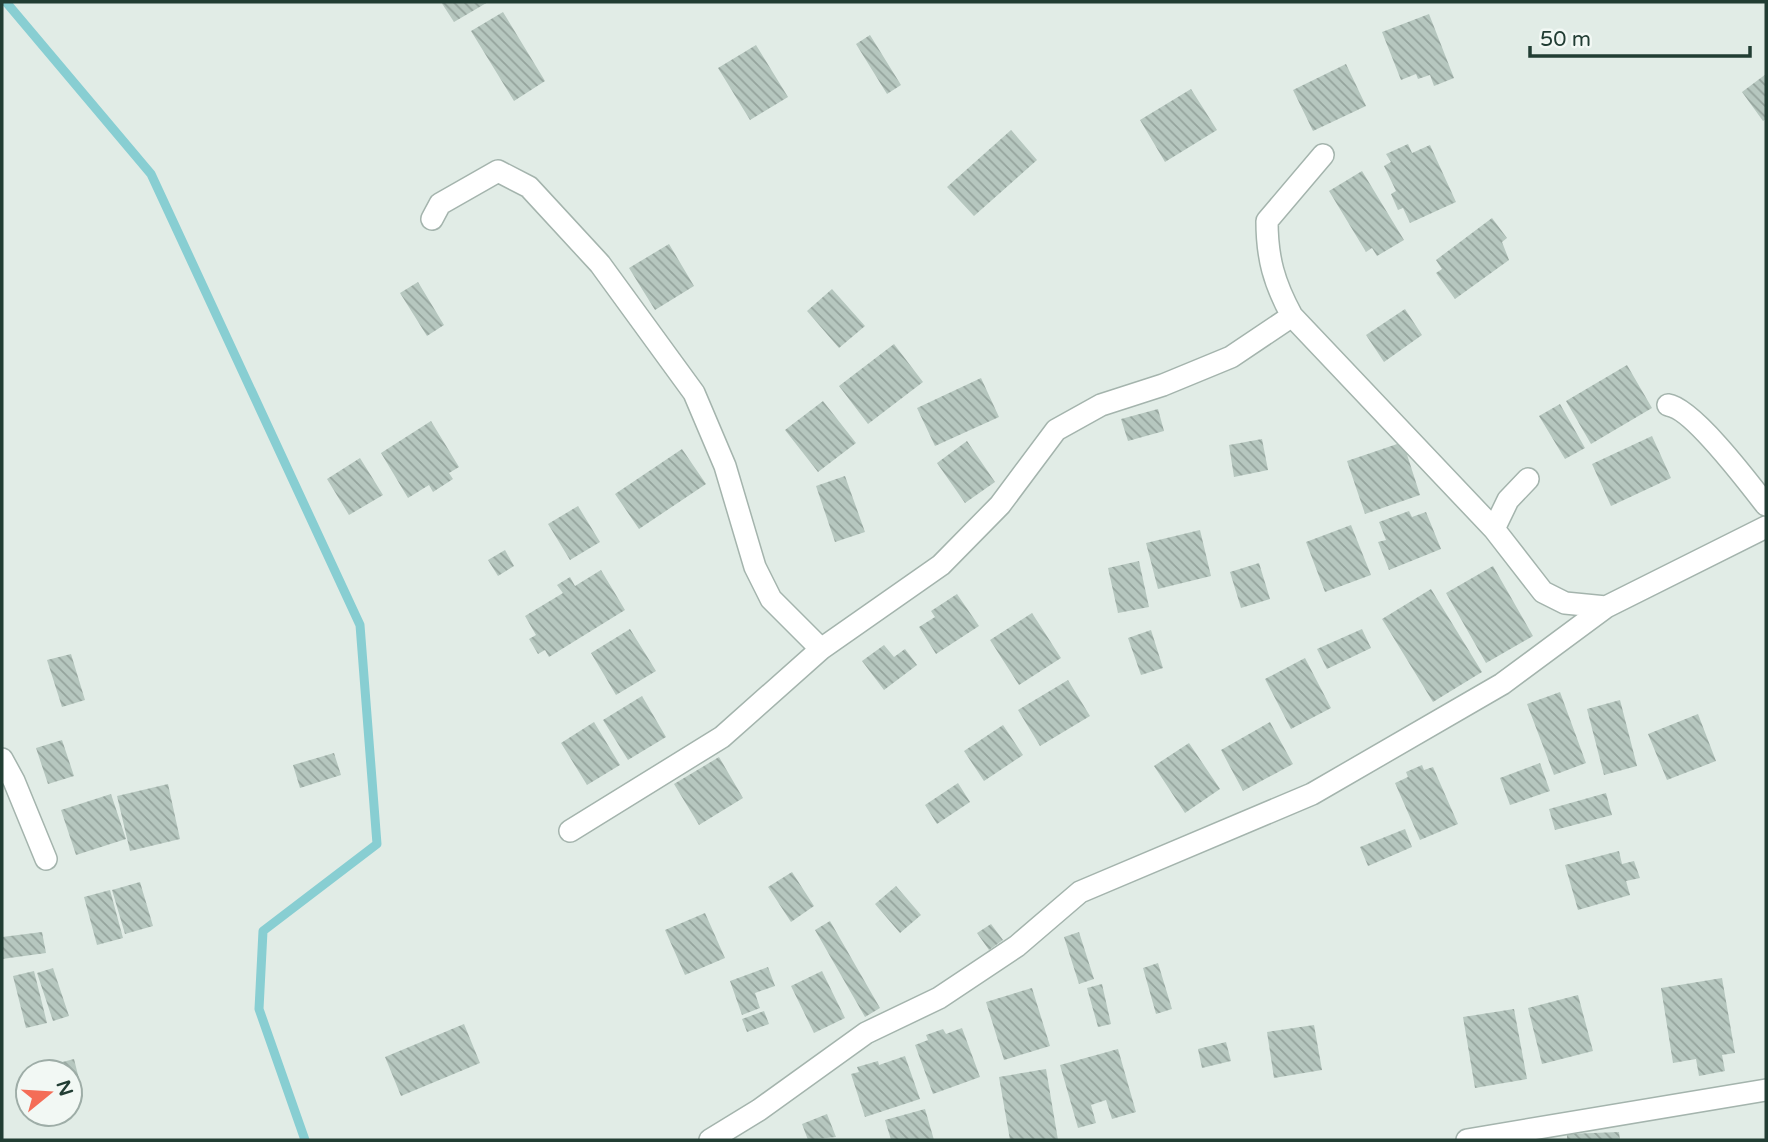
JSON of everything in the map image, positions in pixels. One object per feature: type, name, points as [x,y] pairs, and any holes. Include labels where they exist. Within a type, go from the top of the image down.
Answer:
[{"type":"street","points":[[1323,155],[1267,221],[1267,253],[1274,284],[1292,316],[1494,528],[1543,592],[1564,603],[1606,607]]},
{"type":"street","points":[[432,219],[440,204],[498,171],[529,187],[600,264],[694,393],[725,466],[742,532],[771,599],[821,649]]},
{"type":"street","points":[[570,831],[722,737],[821,649],[941,565],[1000,505],[1056,430],[1101,405],[1163,385],[1230,357],[1292,316]]},
{"type":"street","points":[[1668,405],[1677,406],[1704,431],[1766,505]]},
{"type":"street","points":[[1494,528],[1508,500],[1528,479]]},
{"type":"street","points":[[710,1140],[759,1110],[866,1033],[939,998],[1017,946],[1080,892],[1312,794],[1502,684],[1606,607],[1766,527]]},
{"type":"street","points":[[2,760],[14,780],[46,859]]},
{"type":"street","points":[[1468,1140],[1766,1090]]},
{"type":"building","points":[[441,2],[488,2],[454,22]]},
{"type":"building","points":[[503,12],[545,81],[514,101],[471,31]]},
{"type":"building","points":[[1429,14],[1454,78],[1434,86],[1430,75],[1418,79],[1416,74],[1401,80],[1382,32]]},
{"type":"building","points":[[870,35],[901,85],[887,94],[856,44]]},
{"type":"building","points":[[756,45],[788,97],[750,120],[718,68]]},
{"type":"building","points":[[1346,64],[1366,106],[1313,131],[1293,90]]},
{"type":"building","points":[[1766,74],[1766,119],[1763,121],[1742,92]]},
{"type":"building","points":[[1191,89],[1217,130],[1165,162],[1140,120]]},
{"type":"building","points":[[1011,130],[1037,160],[974,216],[947,187]]},
{"type":"building","points":[[1408,144],[1412,153],[1430,145],[1456,202],[1410,223],[1403,208],[1398,210],[1391,194],[1396,191],[1384,166],[1391,162],[1386,154]]},
{"type":"building","points":[[1362,171],[1404,240],[1377,256],[1372,248],[1366,252],[1329,191]]},
{"type":"building","points":[[1492,218],[1507,238],[1502,242],[1509,260],[1455,299],[1436,273],[1442,269],[1436,260]]},
{"type":"building","points":[[669,244],[694,286],[655,310],[629,268]]},
{"type":"building","points":[[418,282],[444,325],[427,336],[400,293]]},
{"type":"building","points":[[832,289],[865,326],[839,348],[807,311]]},
{"type":"building","points":[[1405,309],[1422,335],[1384,362],[1366,335]]},
{"type":"building","points":[[894,344],[923,382],[868,424],[839,386]]},
{"type":"building","points":[[1627,365],[1652,408],[1591,444],[1566,401]]},
{"type":"building","points":[[981,378],[999,417],[935,446],[917,408]]},
{"type":"building","points":[[823,401],[856,443],[818,472],[785,430]]},
{"type":"building","points":[[1560,404],[1585,448],[1565,459],[1539,416]]},
{"type":"building","points":[[1158,409],[1164,431],[1128,441],[1121,419]]},
{"type":"building","points":[[431,421],[459,467],[449,473],[453,479],[433,492],[429,485],[408,498],[381,453]]},
{"type":"building","points":[[1652,436],[1671,478],[1611,506],[1592,464]]},
{"type":"building","points":[[1262,439],[1268,470],[1234,477],[1229,445]]},
{"type":"building","points":[[967,441],[995,482],[965,503],[937,463]]},
{"type":"building","points":[[1403,442],[1420,495],[1365,514],[1347,461]]},
{"type":"building","points":[[682,449],[706,484],[639,529],[615,494]]},
{"type":"building","points":[[360,458],[383,495],[349,515],[327,479]]},
{"type":"building","points":[[845,476],[865,532],[835,542],[816,486]]},
{"type":"building","points":[[578,506],[600,542],[570,560],[548,524]]},
{"type":"building","points":[[1409,511],[1412,517],[1426,512],[1441,549],[1389,570],[1378,542],[1386,540],[1379,522]]},
{"type":"building","points":[[1351,525],[1371,575],[1325,592],[1306,542]]},
{"type":"building","points":[[1200,530],[1211,576],[1158,589],[1146,543]]},
{"type":"building","points":[[505,550],[514,566],[498,576],[488,560]]},
{"type":"building","points":[[1139,561],[1149,607],[1118,613],[1108,568]]},
{"type":"building","points":[[1259,563],[1270,599],[1241,608],[1230,572]]},
{"type":"building","points":[[1493,566],[1533,636],[1486,663],[1446,593]]},
{"type":"building","points":[[601,570],[625,610],[549,657],[545,650],[538,654],[529,639],[536,635],[525,616],[563,593],[557,585],[570,577],[575,586]]},
{"type":"building","points":[[1431,589],[1482,672],[1433,702],[1382,619]]},
{"type":"building","points":[[957,594],[979,626],[936,654],[919,627],[935,617],[931,611]]},
{"type":"building","points":[[1032,613],[1061,658],[1019,685],[990,640]]},
{"type":"building","points":[[630,629],[656,671],[616,695],[591,653]]},
{"type":"building","points":[[1362,629],[1371,648],[1327,669],[1317,649]]},
{"type":"building","points":[[1151,630],[1163,668],[1141,675],[1128,638]]},
{"type":"building","points":[[884,645],[894,657],[905,649],[917,665],[884,690],[862,661]]},
{"type":"building","points":[[71,654],[85,700],[62,707],[47,660]]},
{"type":"building","points":[[1305,658],[1331,708],[1291,729],[1265,679]]},
{"type":"building","points":[[1068,680],[1090,716],[1040,746],[1018,710]]},
{"type":"building","points":[[1560,692],[1586,763],[1554,775],[1527,704]]},
{"type":"building","points":[[642,696],[666,737],[628,760],[603,720]]},
{"type":"building","points":[[1620,700],[1637,766],[1604,775],[1587,709]]},
{"type":"building","points":[[1698,714],[1716,761],[1667,780],[1648,734]]},
{"type":"building","points":[[594,722],[620,765],[587,785],[561,743]]},
{"type":"building","points":[[1270,722],[1293,764],[1243,791],[1221,750]]},
{"type":"building","points":[[1003,725],[1023,755],[984,781],[964,751]]},
{"type":"building","points":[[62,740],[74,776],[48,784],[36,748]]},
{"type":"building","points":[[1189,743],[1220,789],[1185,813],[1154,766]]},
{"type":"building","points":[[334,753],[341,775],[300,788],[293,765]]},
{"type":"building","points":[[719,757],[743,798],[699,825],[674,784]]},
{"type":"building","points":[[1540,763],[1550,791],[1510,805],[1500,778]]},
{"type":"building","points":[[1422,765],[1424,770],[1433,767],[1458,824],[1420,840],[1395,783],[1408,777],[1406,772]]},
{"type":"building","points":[[958,783],[970,802],[937,824],[925,805]]},
{"type":"building","points":[[168,784],[180,839],[130,851],[117,796]]},
{"type":"building","points":[[1606,793],[1612,815],[1555,830],[1549,809]]},
{"type":"building","points":[[111,794],[126,839],[76,855],[61,810]]},
{"type":"building","points":[[1405,829],[1412,847],[1368,866],[1360,847]]},
{"type":"building","points":[[1619,851],[1622,864],[1634,861],[1640,878],[1626,881],[1630,895],[1578,910],[1565,865]]},
{"type":"building","points":[[792,872],[814,906],[791,922],[768,887]]},
{"type":"building","points":[[140,882],[153,926],[125,934],[112,890]]},
{"type":"building","points":[[896,886],[921,915],[900,933],[875,904]]},
{"type":"building","points":[[110,890],[123,938],[97,945],[84,897]]},
{"type":"building","points":[[705,913],[725,958],[685,975],[665,930]]},
{"type":"building","points":[[830,921],[880,1008],[865,1017],[815,930]]},
{"type":"building","points":[[991,924],[1003,940],[989,950],[977,933]]},
{"type":"building","points":[[42,932],[46,953],[2,959],[2,937]]},
{"type":"building","points":[[1079,932],[1094,979],[1079,984],[1064,937]]},
{"type":"building","points":[[1158,963],[1172,1009],[1156,1014],[1143,968]]},
{"type":"building","points":[[768,967],[775,986],[755,993],[760,1008],[742,1015],[730,981]]},
{"type":"building","points":[[53,968],[69,1016],[53,1021],[37,973]]},
{"type":"building","points":[[34,971],[47,1023],[26,1028],[13,976]]},
{"type":"building","points":[[822,971],[845,1018],[814,1033],[791,986]]},
{"type":"building","points":[[1722,978],[1735,1053],[1722,1055],[1725,1071],[1699,1076],[1696,1059],[1673,1063],[1661,988]]},
{"type":"building","points":[[1102,984],[1111,1024],[1098,1027],[1087,988]]},
{"type":"building","points":[[1032,988],[1050,1046],[1004,1060],[986,1002]]},
{"type":"building","points":[[1578,995],[1593,1051],[1542,1064],[1528,1008]]},
{"type":"building","points":[[1514,1009],[1527,1079],[1475,1088],[1463,1017]]},
{"type":"building","points":[[764,1011],[769,1024],[747,1032],[742,1019]]},
{"type":"building","points":[[464,1024],[480,1063],[401,1096],[385,1057]]},
{"type":"building","points":[[1314,1025],[1322,1070],[1274,1078],[1267,1032]]},
{"type":"building","points":[[962,1028],[980,1077],[933,1094],[915,1045],[928,1040],[926,1035],[943,1029],[946,1034]]},
{"type":"building","points":[[1226,1042],[1231,1061],[1202,1068],[1198,1049]]},
{"type":"building","points":[[1118,1049],[1136,1112],[1112,1119],[1106,1100],[1091,1105],[1096,1123],[1078,1128],[1060,1065]]},
{"type":"building","points":[[905,1056],[920,1099],[865,1117],[851,1074],[859,1072],[857,1067],[878,1061],[879,1065]]},
{"type":"building","points":[[1046,1069],[1058,1140],[1010,1140],[999,1077]]},
{"type":"building","points":[[925,1109],[934,1140],[891,1140],[885,1120]]},
{"type":"building","points":[[827,1114],[836,1137],[808,1140],[802,1124]]},
{"type":"building","points":[[1619,1132],[1620,1140],[1567,1140],[1567,1134]]},
{"type":"waterway","points":[[6,2],[151,174],[360,625],[377,844],[263,931],[259,1009],[305,1140]]}]
